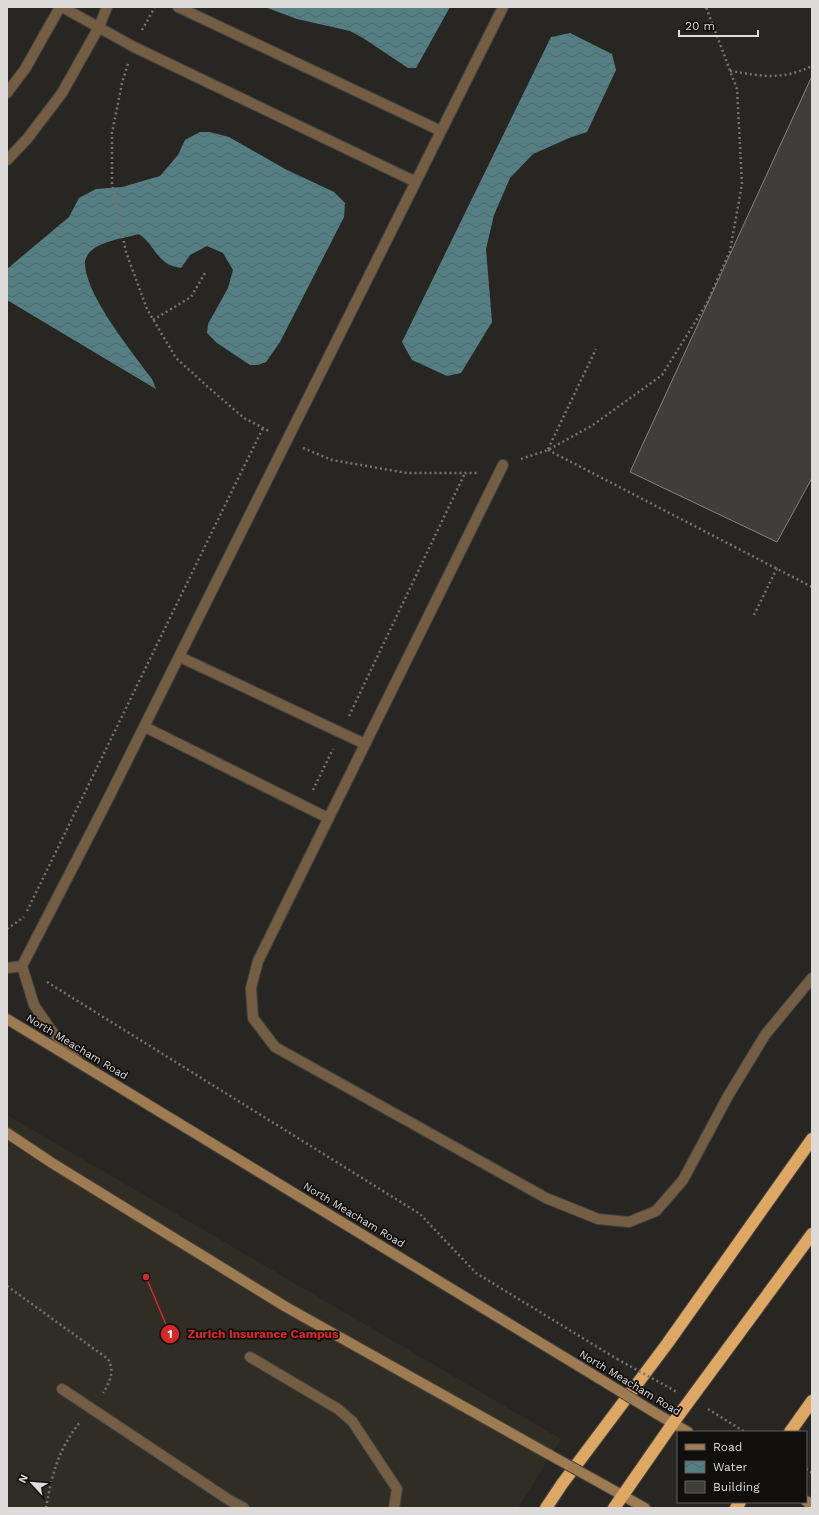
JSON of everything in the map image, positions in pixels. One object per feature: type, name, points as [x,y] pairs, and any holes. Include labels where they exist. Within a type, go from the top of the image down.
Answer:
[{"type":"highway","points":[[546,1508],[562,1484],[667,1344],[812,1139]]},
{"type":"highway","points":[[614,1508],[673,1423],[812,1234]]},
{"type":"highway","points":[[791,1431],[812,1401]]},
{"type":"main road","name":"North Meacham Road","points":[[7,1018],[686,1431]]},
{"type":"main road","points":[[7,1133],[52,1163],[286,1307],[646,1508]]},
{"type":"street","points":[[7,93],[26,69],[61,7],[134,47],[416,182]]},
{"type":"street","points":[[7,160],[27,139],[62,93],[99,27],[107,7]]},
{"type":"street","points":[[178,7],[441,131]]},
{"type":"street","points":[[78,1062],[51,1030],[34,1005],[22,966],[145,727],[503,7]]},
{"type":"street","points":[[503,465],[258,961],[251,988],[253,1018],[274,1047],[546,1198],[598,1219],[630,1222],[656,1211],[683,1180],[728,1096],[765,1035],[812,978]]},
{"type":"street","points":[[180,657],[365,744]]},
{"type":"street","points":[[145,727],[328,818]]},
{"type":"street","points":[[7,968],[22,966]]},
{"type":"street","points":[[250,1358],[338,1409],[352,1421],[397,1489],[394,1508]]},
{"type":"street","points":[[62,1389],[229,1500],[244,1508]]},
{"type":"path","points":[[154,7],[134,47],[122,83],[112,133],[112,184],[126,252],[147,309],[176,358],[208,388],[244,418],[288,441],[332,460],[407,473],[481,473],[548,450],[593,425],[662,375],[707,303],[730,251],[742,184],[737,89],[706,7]]},
{"type":"path","points":[[730,71],[772,77],[797,73],[812,66]]},
{"type":"path","points":[[153,320],[191,297],[205,272]]},
{"type":"path","points":[[548,450],[596,349]]},
{"type":"path","points":[[7,929],[23,919],[263,428]]},
{"type":"path","points":[[548,450],[812,587]]},
{"type":"path","points":[[304,806],[341,733],[465,473]]},
{"type":"path","points":[[754,615],[777,568]]},
{"type":"path","points":[[22,966],[420,1214],[476,1273],[617,1359],[677,1392]]},
{"type":"path","points":[[712,1411],[743,1431]]},
{"type":"shaded area","points":[[7,1115],[561,1439],[518,1508],[7,1508]]},
{"type":"water","points":[[265,7],[450,7],[416,68],[408,68],[350,31],[297,19]]},
{"type":"water","points":[[570,33],[612,54],[616,70],[587,132],[569,138],[533,154],[510,178],[494,215],[486,249],[492,322],[461,373],[447,376],[412,360],[402,342],[551,37]]},
{"type":"water","points":[[200,132],[210,132],[229,137],[285,169],[334,192],[345,203],[344,217],[280,342],[266,362],[258,365],[250,365],[217,343],[207,333],[208,324],[228,288],[233,270],[223,253],[207,246],[190,255],[181,268],[168,264],[164,261],[139,234],[107,242],[90,252],[86,257],[85,263],[87,277],[93,292],[112,324],[152,379],[156,389],[7,300],[7,269],[69,217],[79,198],[96,189],[122,187],[160,176],[178,155],[185,140]]},
{"type":"building","points":[[812,76],[812,478],[777,542],[630,472]]},
{"type":"place","name":"Zurich Insurance Campus","points":[[146,1277]]}]
